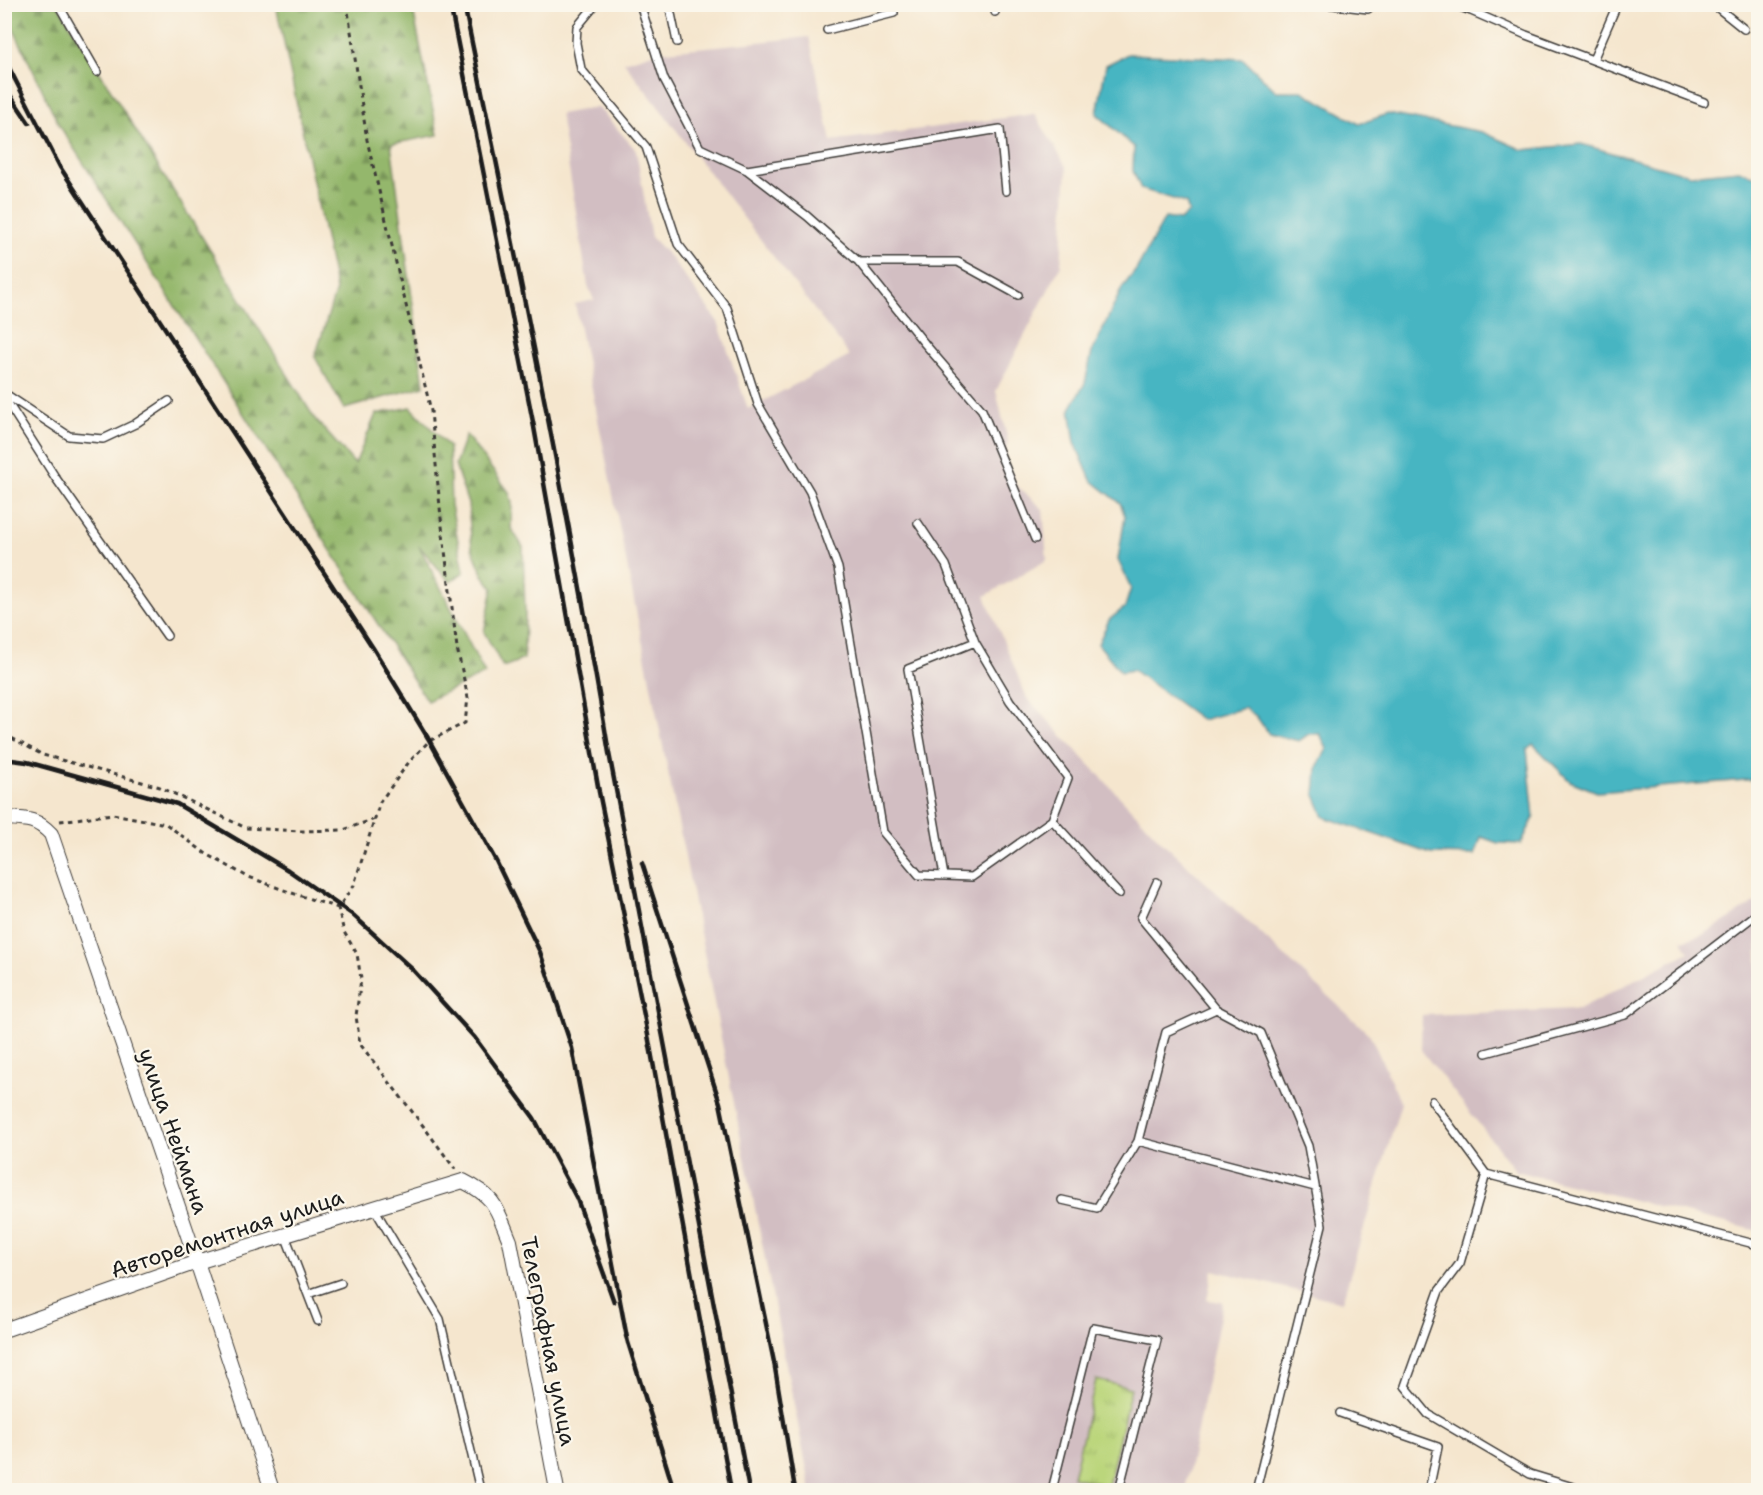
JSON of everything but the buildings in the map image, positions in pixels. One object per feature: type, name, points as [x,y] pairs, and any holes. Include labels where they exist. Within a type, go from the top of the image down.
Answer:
[{"type":"street","points":[[4,818],[25,819],[41,824]]},
{"type":"street","name":"улица Неймана","points":[[41,824],[51,834],[273,1491]]},
{"type":"street","name":"Авторемонтная улица","points":[[4,1330],[197,1262],[464,1182]]},
{"type":"street","name":"Телеграфная улица","points":[[464,1182],[479,1189],[494,1202],[510,1241],[558,1491]]},
{"type":"lane","points":[[58,4],[97,72]]},
{"type":"lane","points":[[596,4],[577,27],[576,43],[581,69],[646,147],[678,244],[727,308],[758,404],[810,492],[838,568],[884,832],[919,875],[972,877],[1052,820],[1068,778],[1010,701],[975,642],[946,565],[918,523]]},
{"type":"lane","points":[[640,4],[664,79],[700,148],[747,170],[807,216],[860,262],[925,344],[982,410],[1035,539]]},
{"type":"lane","points":[[669,4],[677,42]]},
{"type":"lane","points":[[827,30],[894,13],[892,4]]},
{"type":"lane","points":[[1325,4],[1368,9],[1373,4]]},
{"type":"lane","points":[[1452,4],[1471,8],[1526,34],[1704,102]]},
{"type":"lane","points":[[1593,60],[1616,4]]},
{"type":"lane","points":[[1713,4],[1744,29]]},
{"type":"lane","points":[[747,170],[1000,129],[1006,190]]},
{"type":"lane","points":[[860,262],[958,262],[1018,295]]},
{"type":"lane","points":[[4,395],[69,436],[103,439],[135,424],[169,401]]},
{"type":"lane","points":[[4,395],[55,477],[167,636]]},
{"type":"lane","points":[[944,876],[908,669],[975,642]]},
{"type":"lane","points":[[1052,820],[1119,894]]},
{"type":"lane","points":[[1157,882],[1141,918],[1216,1009],[1261,1033],[1308,1146],[1322,1225],[1256,1491]]},
{"type":"lane","points":[[1486,1053],[1625,1015],[1758,913]]},
{"type":"lane","points":[[1062,1200],[1097,1208],[1138,1141],[1166,1032],[1216,1009]]},
{"type":"lane","points":[[1431,1101],[1486,1174],[1758,1245]]},
{"type":"lane","points":[[1138,1141],[1315,1187]]},
{"type":"lane","points":[[1486,1174],[1461,1263],[1439,1291],[1406,1386],[1428,1414],[1530,1474],[1583,1491]]},
{"type":"lane","points":[[374,1208],[440,1319],[480,1491]]},
{"type":"lane","points":[[285,1235],[318,1321]]},
{"type":"lane","points":[[308,1294],[341,1282]]},
{"type":"lane","points":[[1052,1491],[1093,1328],[1157,1340],[1119,1491]]},
{"type":"lane","points":[[1340,1413],[1438,1447],[1428,1491]]},
{"type":"path","points":[[347,4],[367,140],[431,411],[457,648],[468,698],[465,723],[429,741],[409,762],[380,802],[354,885],[338,908],[344,932],[357,954],[361,979],[356,1016],[360,1044],[464,1182]]},
{"type":"path","points":[[4,734],[43,754],[160,787],[246,828],[300,831],[343,830],[375,819]]},
{"type":"path","points":[[41,824],[113,814],[166,824],[205,853],[246,876],[338,908]]},
{"type":"shaded area","points":[[809,37],[831,141],[1035,114],[1067,168],[1061,265],[996,391],[1008,441],[1004,457],[1016,485],[1043,509],[1047,560],[985,596],[1027,698],[1162,842],[1370,1035],[1401,1103],[1342,1302],[1213,1270],[1207,1300],[1223,1302],[1185,1490],[811,1490],[575,304],[594,300],[588,286],[560,114],[598,107],[636,150],[651,237],[671,258],[718,322],[748,409],[850,356],[624,62],[656,52]]},
{"type":"shaded area","points":[[1758,901],[1758,1231],[1516,1171],[1421,1050],[1422,1015],[1579,1009],[1689,952],[1682,941],[1704,934]]},
{"type":"green space","points":[[4,5],[58,5],[315,419],[355,464],[376,414],[411,407],[449,447],[451,505],[464,572],[450,582],[419,546],[485,674],[427,701],[59,125]]},
{"type":"green space","points":[[276,5],[412,5],[438,135],[391,144],[424,386],[344,409],[315,357],[336,290]]},
{"type":"green space","points":[[466,435],[509,492],[512,503],[511,528],[523,547],[524,659],[503,667],[484,632],[493,588],[483,575],[472,548],[468,504],[455,465]]},
{"type":"green space","points":[[1096,1380],[1131,1388],[1108,1486],[1073,1477]]},
{"type":"water","points":[[1128,54],[1243,59],[1276,91],[1302,91],[1359,124],[1388,114],[1482,132],[1523,150],[1581,144],[1690,175],[1739,170],[1758,178],[1758,779],[1597,792],[1570,781],[1533,744],[1527,749],[1534,817],[1521,844],[1498,843],[1481,837],[1475,855],[1431,854],[1324,817],[1315,795],[1317,767],[1327,749],[1320,734],[1309,734],[1299,741],[1269,734],[1256,716],[1244,708],[1202,720],[1133,670],[1121,672],[1098,644],[1109,620],[1125,607],[1131,588],[1118,560],[1125,516],[1120,503],[1091,480],[1075,443],[1070,409],[1085,383],[1092,352],[1122,288],[1136,270],[1165,218],[1180,220],[1189,212],[1186,203],[1141,189],[1133,171],[1134,147],[1097,114],[1106,65]]},
{"type":"railway","points":[[450,4],[534,427],[599,792],[648,1035],[731,1490]]},
{"type":"railway","points":[[464,4],[558,471],[609,753],[749,1490]]},
{"type":"railway","points":[[4,58],[60,167],[373,648],[428,738],[496,861],[540,952],[572,1048],[628,1343]]},
{"type":"railway","points":[[4,86],[29,123]]},
{"type":"railway","points":[[4,759],[27,762],[177,804],[288,870],[353,915],[413,970],[475,1038],[534,1118],[577,1199],[614,1302]]},
{"type":"railway","points":[[642,863],[720,1103],[774,1362],[795,1489]]},
{"type":"railway","points":[[626,1336],[674,1490]]}]
